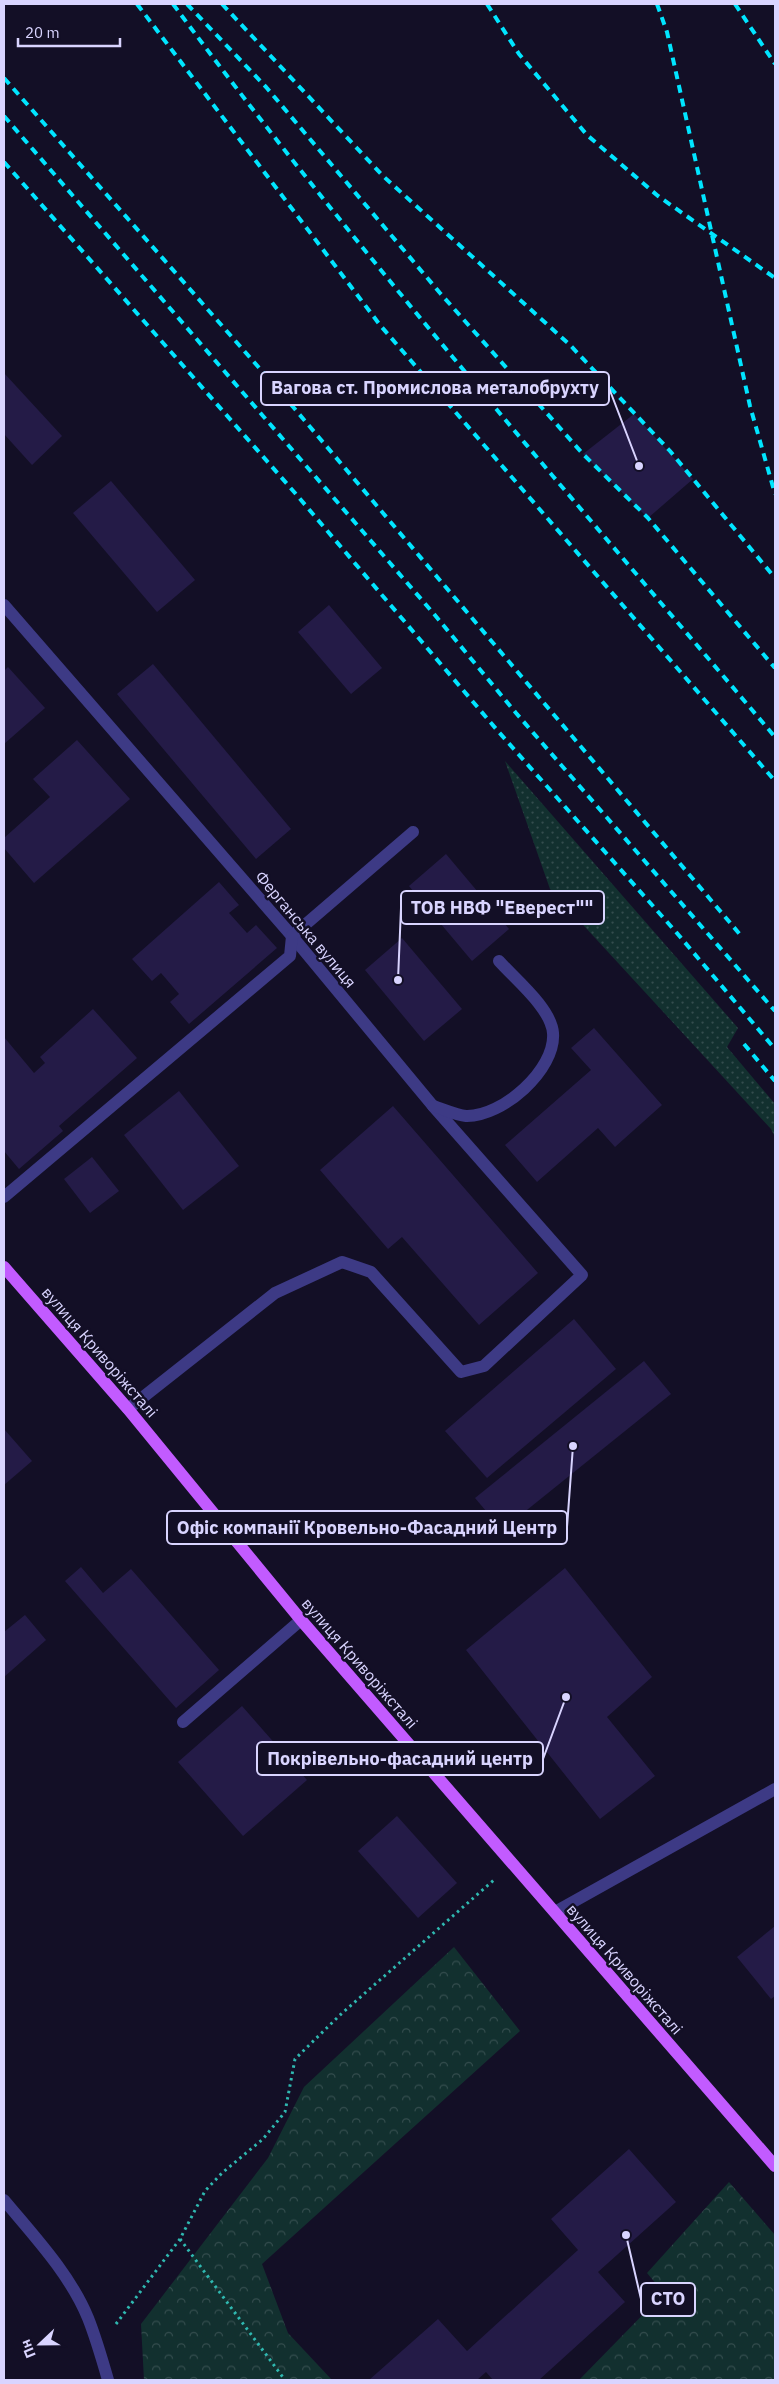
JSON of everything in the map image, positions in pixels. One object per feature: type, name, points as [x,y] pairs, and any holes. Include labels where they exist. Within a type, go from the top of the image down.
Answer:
[{"type":"main road","name":"вулиця Криворіжсталі","points":[[4,1266],[128,1409],[301,1620],[775,2166]]},
{"type":"street","name":"Ферганська вулиця","points":[[4,605],[292,936],[433,1106],[582,1275],[484,1366],[461,1372],[371,1272],[342,1262],[275,1293],[128,1409]]},
{"type":"street","points":[[4,1197],[290,956],[292,936],[413,832]]},
{"type":"street","points":[[433,1106],[466,1116],[506,1104],[522,1092],[541,1070],[551,1048],[553,1033],[547,1013],[498,962]]},
{"type":"street","points":[[183,1722],[301,1620]]},
{"type":"street","points":[[555,1912],[775,1789]]},
{"type":"street","points":[[4,2200],[37,2239],[68,2282],[88,2317],[108,2380]]},
{"type":"path","points":[[98,2348],[143,2285],[180,2239],[205,2192],[222,2173],[264,2139],[285,2112],[295,2059],[340,2015],[513,1864]]},
{"type":"path","points":[[180,2239],[285,2380]]},
{"type":"green space","points":[[505,761],[738,1028],[727,1047],[775,1104],[775,1137],[771,1129],[550,889]]},
{"type":"green space","points":[[454,1947],[520,2031],[262,2264],[288,2333],[332,2380],[144,2380],[141,2324],[268,2158],[304,2087]]},
{"type":"green space","points":[[729,2182],[775,2235],[775,2380],[579,2380],[664,2293],[647,2273]]},
{"type":"building","points":[[4,373],[62,436],[32,465],[4,434]]},
{"type":"building","points":[[634,414],[693,479],[648,518],[583,454]]},
{"type":"building","points":[[111,481],[195,580],[157,612],[73,513]]},
{"type":"building","points":[[329,605],[382,668],[351,694],[298,632]]},
{"type":"building","points":[[153,664],[291,829],[256,859],[117,694]]},
{"type":"building","points":[[8,667],[45,708],[4,744],[4,671]]},
{"type":"building","points":[[77,740],[130,799],[34,883],[4,848],[4,838],[50,797],[33,779]]},
{"type":"building","points":[[446,854],[509,929],[472,961],[409,886]]},
{"type":"building","points":[[219,882],[239,905],[229,913],[247,933],[256,925],[277,948],[189,1024],[170,1002],[179,994],[161,973],[152,981],[132,959]]},
{"type":"building","points":[[402,938],[462,1009],[424,1041],[365,970]]},
{"type":"building","points":[[93,1009],[137,1058],[59,1126],[63,1131],[19,1169],[4,1151],[4,1037],[34,1073],[45,1063],[40,1057]]},
{"type":"building","points":[[594,1028],[662,1105],[615,1147],[598,1128],[537,1182],[505,1145],[591,1070],[571,1048]]},
{"type":"building","points":[[179,1091],[239,1166],[183,1210],[124,1135]]},
{"type":"building","points":[[393,1106],[538,1273],[479,1325],[402,1237],[388,1249],[320,1170]]},
{"type":"building","points":[[92,1157],[119,1191],[90,1213],[64,1179]]},
{"type":"building","points":[[574,1319],[616,1369],[487,1478],[445,1431]]},
{"type":"building","points":[[644,1361],[671,1394],[502,1530],[475,1498]]},
{"type":"building","points":[[4,1429],[32,1461],[4,1485]]},
{"type":"building","points":[[81,1567],[103,1593],[131,1569],[219,1670],[176,1708],[65,1581]]},
{"type":"building","points":[[565,1568],[652,1677],[607,1717],[655,1776],[600,1819],[466,1650]]},
{"type":"building","points":[[25,1615],[46,1640],[4,1677],[4,1632]]},
{"type":"building","points":[[242,1706],[307,1780],[243,1836],[178,1762]]},
{"type":"building","points":[[397,1816],[457,1883],[418,1918],[358,1851]]},
{"type":"building","points":[[775,1926],[775,1996],[771,1999],[737,1957]]},
{"type":"building","points":[[629,2149],[676,2202],[598,2272],[625,2302],[539,2380],[493,2380],[486,2372],[477,2380],[369,2380],[438,2319],[467,2351],[578,2250],[551,2219]]},
{"type":"railway","points":[[137,4],[380,325],[775,781]]},
{"type":"railway","points":[[173,4],[244,99],[392,284],[775,737]]},
{"type":"railway","points":[[187,4],[266,87],[440,293],[583,454],[648,518],[775,668]]},
{"type":"railway","points":[[222,4],[383,176],[570,345],[670,451],[775,578]]},
{"type":"railway","points":[[487,4],[519,54],[587,135],[658,196],[775,278]]},
{"type":"railway","points":[[657,4],[667,32],[750,406],[775,494]]},
{"type":"railway","points":[[735,4],[775,64]]},
{"type":"railway","points":[[4,78],[283,395],[743,938]]},
{"type":"railway","points":[[4,116],[434,614],[516,713],[775,1011]]},
{"type":"railway","points":[[4,162],[295,493],[497,730],[676,932],[775,1049]]},
{"type":"railway","points":[[744,1044],[775,1081]]},
{"type":"place","name":"Вагова ст. Промислова металобрухту","points":[[639,466]]},
{"type":"place","name":"ТОВ НВФ \"Еверест\"\"","points":[[398,980]]},
{"type":"place","name":"Офіс компанії Кровельно-Фасадний Центр","points":[[573,1446]]},
{"type":"place","name":"Покрівельно-фасадний центр","points":[[566,1697]]},
{"type":"place","name":"СТО","points":[[626,2235]]}]
